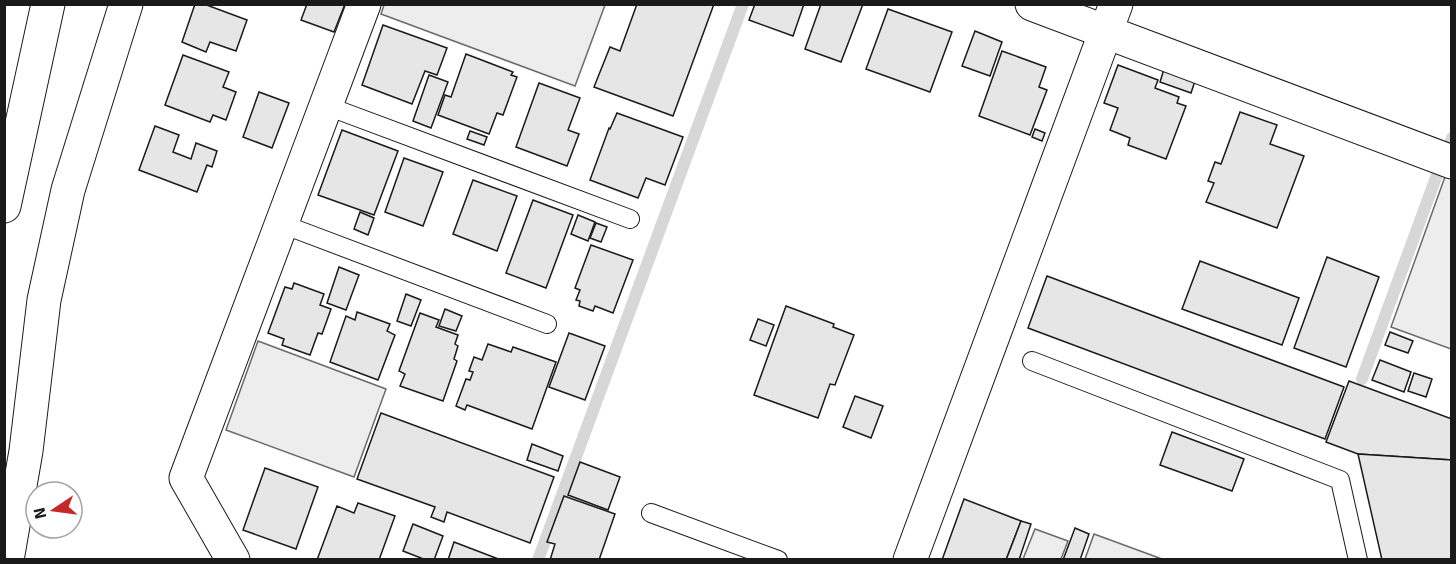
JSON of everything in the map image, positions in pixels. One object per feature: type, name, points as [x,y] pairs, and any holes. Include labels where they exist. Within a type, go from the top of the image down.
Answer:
[{"type":"main road","points":[[4,206],[48,4]]},
{"type":"main road","points":[[7,546],[26,451],[44,300],[68,190],[126,4]]},
{"type":"main road","points":[[234,559],[186,478],[364,4]]},
{"type":"main road","points":[[1032,4],[1111,18],[1452,162]]},
{"type":"main road","points":[[910,560],[1111,18]]},
{"type":"lane","points":[[327,106],[630,219]]},
{"type":"lane","points":[[282,224],[548,324]]},
{"type":"lane","points":[[1032,361],[1340,480],[1359,560]]},
{"type":"lane","points":[[651,513],[777,560]]},
{"type":"shaded area","points":[[384,4],[605,5],[575,86],[381,14]]},
{"type":"shaded area","points":[[1446,174],[1451,176],[1451,349],[1391,327]]},
{"type":"shaded area","points":[[258,341],[386,389],[354,477],[226,430]]},
{"type":"shaded area","points":[[1035,529],[1068,541],[1061,559],[1023,559]]},
{"type":"shaded area","points":[[1094,534],[1162,559],[1085,559]]},
{"type":"building","points":[[195,4],[204,4],[247,20],[236,51],[210,42],[206,52],[182,42]]},
{"type":"building","points":[[307,4],[345,4],[334,32],[301,20]]},
{"type":"building","points":[[637,4],[714,4],[673,116],[594,87],[610,47],[620,51]]},
{"type":"building","points":[[755,4],[804,4],[793,36],[749,20]]},
{"type":"building","points":[[821,4],[863,4],[841,62],[805,49]]},
{"type":"building","points":[[888,9],[952,32],[930,92],[866,69]]},
{"type":"building","points":[[383,25],[447,48],[437,75],[425,71],[412,104],[362,85]]},
{"type":"building","points":[[975,31],[1002,42],[990,76],[962,66]]},
{"type":"building","points":[[1002,51],[1046,67],[1039,87],[1047,90],[1030,135],[979,116]]},
{"type":"building","points":[[466,54],[513,72],[511,75],[517,77],[503,115],[497,113],[489,134],[438,115],[445,95],[451,97]]},
{"type":"building","points":[[183,55],[229,72],[223,87],[236,92],[226,120],[213,115],[210,122],[165,105]]},
{"type":"building","points":[[1118,65],[1158,80],[1155,88],[1179,97],[1177,103],[1186,106],[1166,159],[1128,145],[1130,138],[1110,130],[1118,108],[1104,103]]},
{"type":"building","points":[[1164,69],[1195,81],[1191,93],[1160,82]]},
{"type":"building","points":[[429,75],[448,82],[431,128],[413,121]]},
{"type":"building","points":[[539,83],[580,98],[568,130],[579,134],[567,166],[516,147]]},
{"type":"building","points":[[259,92],[289,103],[272,148],[243,137]]},
{"type":"building","points":[[1240,112],[1277,125],[1270,144],[1304,156],[1277,228],[1206,202],[1214,183],[1208,181],[1215,162],[1221,164]]},
{"type":"building","points":[[617,113],[683,137],[665,185],[646,178],[638,198],[590,180],[609,128]]},
{"type":"building","points":[[155,126],[179,135],[173,152],[191,159],[196,143],[217,151],[212,167],[207,165],[197,192],[139,170]]},
{"type":"building","points":[[1035,129],[1045,133],[1042,141],[1032,137]]},
{"type":"building","points":[[342,130],[398,151],[374,215],[318,195]]},
{"type":"building","points":[[470,131],[487,137],[484,145],[467,139]]},
{"type":"building","points":[[404,158],[443,172],[423,226],[385,212]]},
{"type":"building","points":[[473,180],[517,196],[497,251],[453,234]]},
{"type":"building","points":[[533,200],[573,215],[546,288],[506,273]]},
{"type":"building","points":[[360,212],[374,218],[368,235],[354,229]]},
{"type":"building","points":[[578,215],[595,222],[588,241],[571,234]]},
{"type":"building","points":[[596,223],[607,227],[601,242],[590,238]]},
{"type":"building","points":[[591,245],[633,260],[613,313],[595,306],[593,311],[579,306],[580,301],[576,300],[580,290],[575,288]]},
{"type":"building","points":[[1327,257],[1379,277],[1346,367],[1294,348]]},
{"type":"building","points":[[1200,261],[1299,298],[1282,345],[1182,309]]},
{"type":"building","points":[[339,267],[359,275],[346,310],[327,303]]},
{"type":"building","points":[[1047,276],[1344,387],[1325,439],[1028,328]]},
{"type":"building","points":[[294,283],[324,294],[320,305],[331,309],[322,334],[318,333],[310,355],[282,345],[284,339],[268,333],[285,287],[292,289]]},
{"type":"building","points":[[406,294],[421,300],[411,326],[397,321]]},
{"type":"building","points":[[786,306],[834,324],[833,327],[854,335],[835,385],[830,384],[818,418],[754,395]]},
{"type":"building","points":[[445,309],[462,316],[456,331],[439,326]]},
{"type":"building","points":[[357,312],[390,324],[387,331],[395,335],[378,380],[330,362],[346,316],[355,320]]},
{"type":"building","points":[[420,313],[439,320],[436,327],[458,335],[455,344],[458,346],[454,359],[457,361],[443,401],[400,386],[405,374],[399,371]]},
{"type":"building","points":[[758,319],[774,325],[766,346],[750,340]]},
{"type":"building","points":[[1390,332],[1413,341],[1408,353],[1385,345]]},
{"type":"building","points":[[569,333],[605,346],[585,400],[549,387]]},
{"type":"building","points":[[488,344],[511,352],[513,347],[556,362],[532,429],[467,405],[465,410],[456,406],[466,379],[470,380],[473,372],[469,371],[474,357],[482,360]]},
{"type":"building","points":[[1380,360],[1411,372],[1404,392],[1372,380]]},
{"type":"building","points":[[1414,373],[1432,379],[1426,397],[1408,391]]},
{"type":"building","points":[[1349,381],[1452,419],[1452,460],[1358,454],[1326,442]]},
{"type":"building","points":[[855,396],[883,406],[871,438],[843,427]]},
{"type":"building","points":[[381,413],[554,477],[530,543],[447,512],[444,522],[431,517],[435,507],[357,479]]},
{"type":"building","points":[[1172,432],[1244,459],[1232,491],[1160,465]]},
{"type":"building","points":[[532,444],[563,456],[558,471],[527,460]]},
{"type":"building","points":[[1358,454],[1452,460],[1452,560],[1382,560]]},
{"type":"building","points":[[580,462],[620,477],[608,510],[568,495]]},
{"type":"building","points":[[265,468],[318,487],[296,549],[243,530]]},
{"type":"building","points":[[564,496],[615,514],[599,560],[550,560],[555,544],[547,542]]},
{"type":"building","points":[[964,499],[1021,521],[1006,560],[942,560]]},
{"type":"building","points":[[358,503],[395,516],[379,560],[317,560],[337,506],[354,513]]},
{"type":"building","points":[[1021,521],[1031,524],[1019,560],[1006,560]]},
{"type":"building","points":[[413,524],[443,536],[434,560],[426,560],[403,551]]},
{"type":"building","points":[[1075,528],[1089,534],[1080,560],[1063,560]]},
{"type":"building","points":[[454,542],[501,560],[448,560]]},
{"type":"waterway","points":[[538,560],[743,4]]},
{"type":"waterway","points":[[1449,146],[1452,138]]},
{"type":"waterway","points":[[1362,379],[1438,172]]}]
